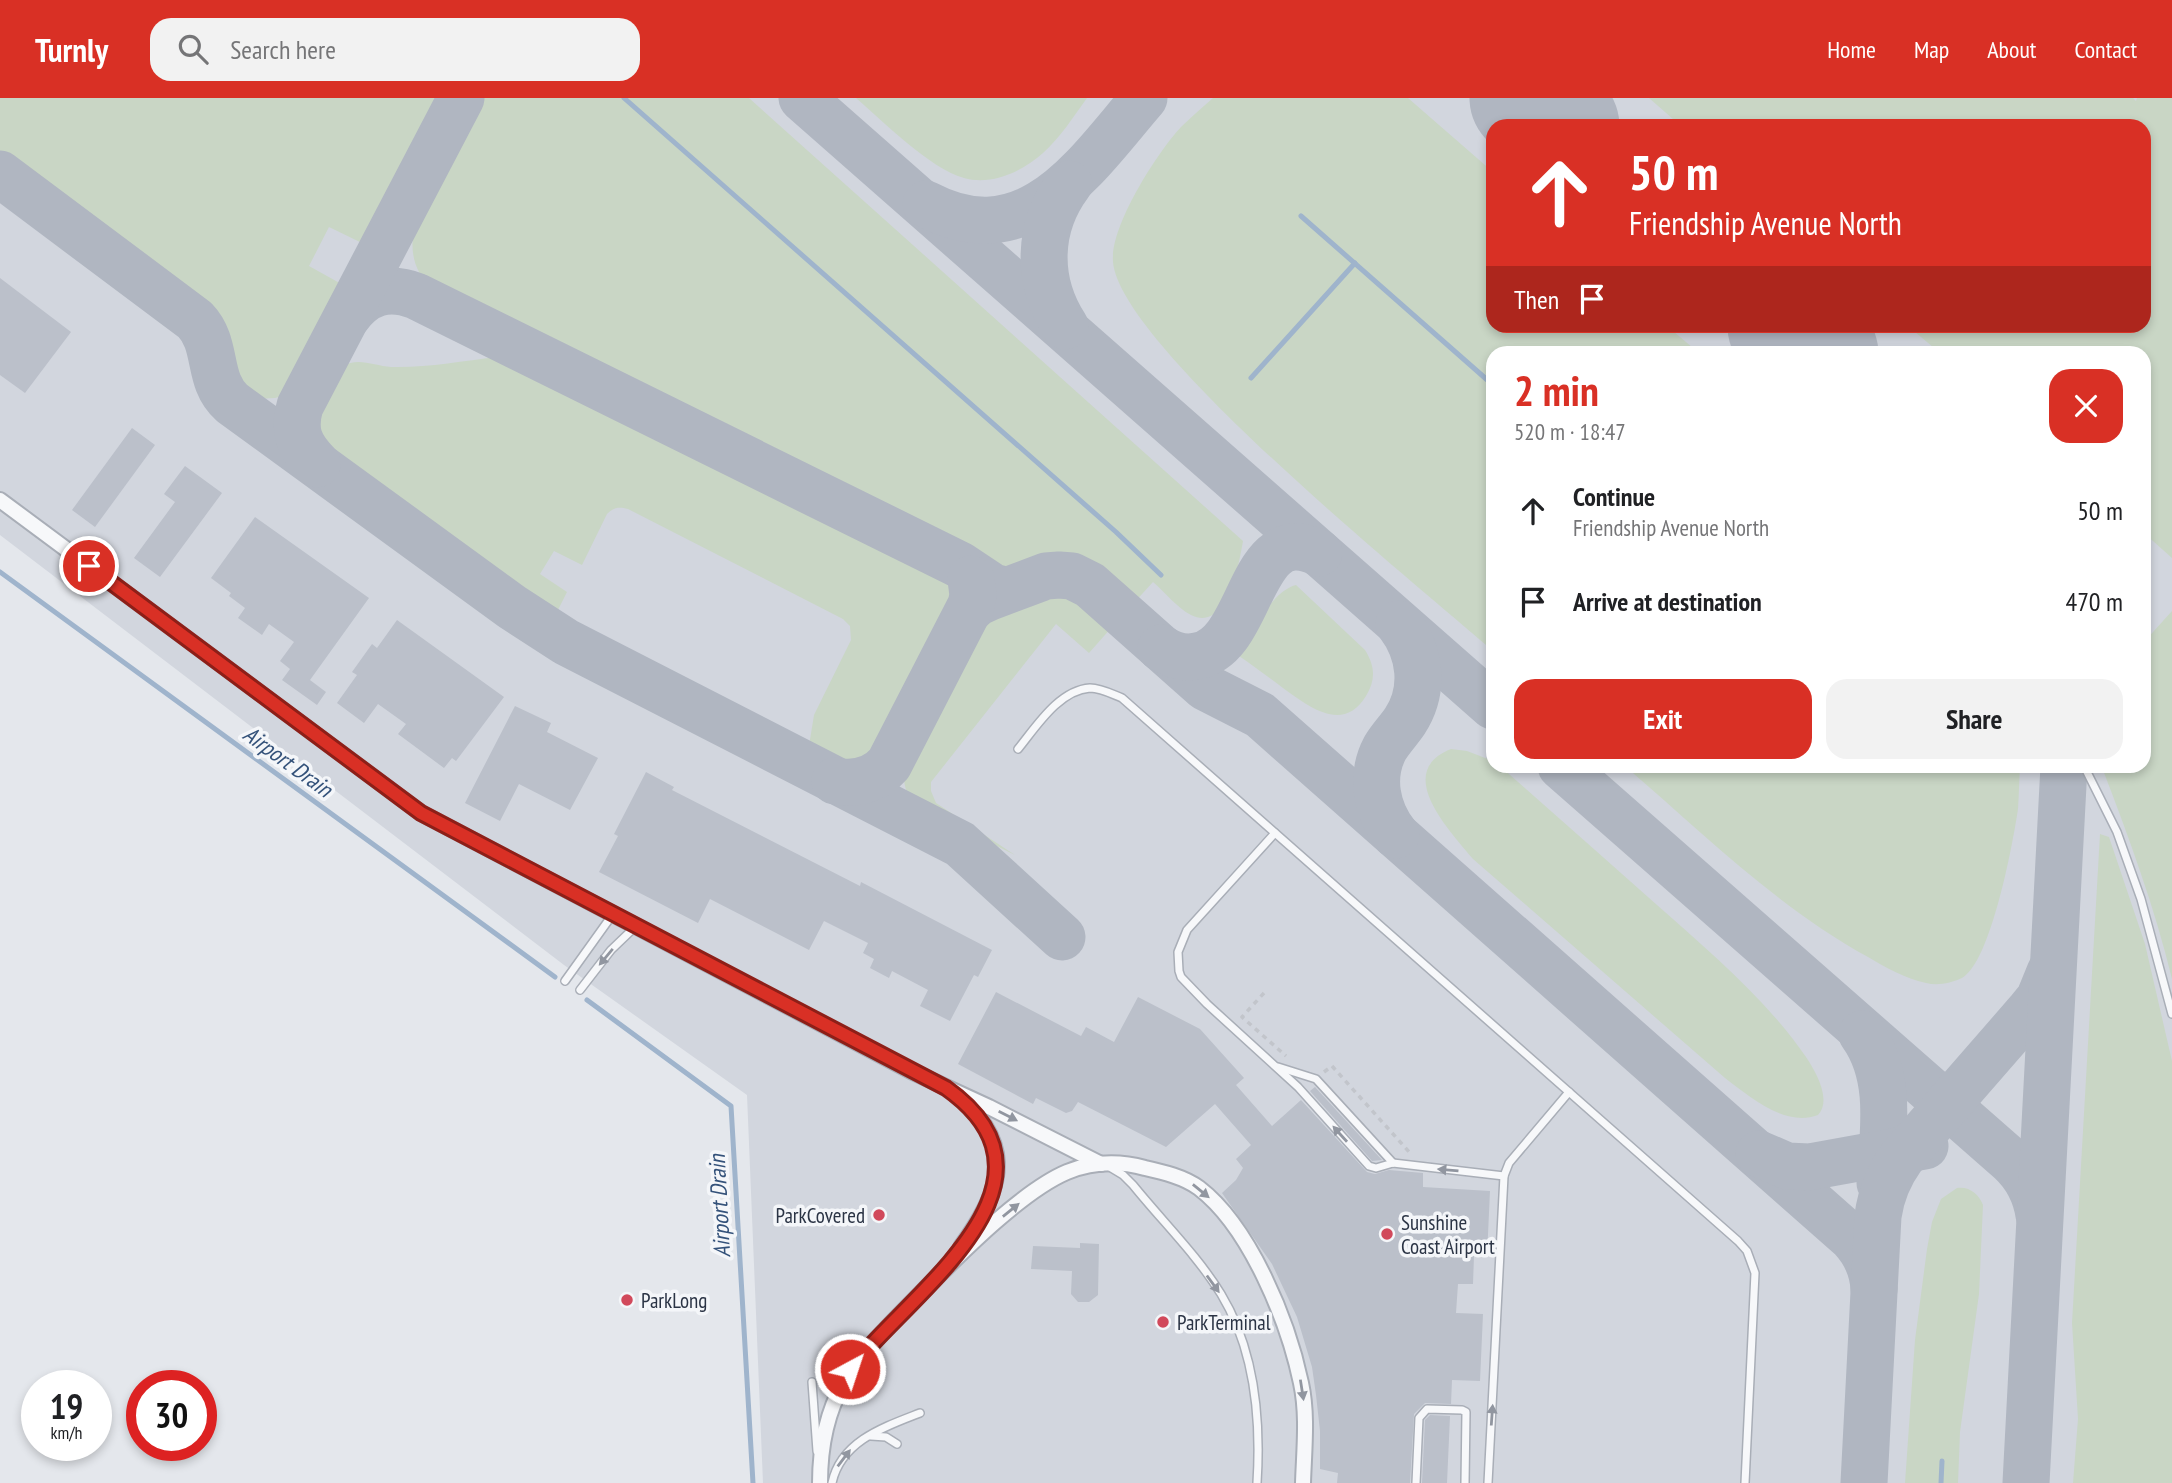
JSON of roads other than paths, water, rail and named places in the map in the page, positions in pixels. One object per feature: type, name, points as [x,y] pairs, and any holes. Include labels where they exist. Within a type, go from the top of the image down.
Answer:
[{"type":"street","points":[[0,500],[421,813],[946,1088],[1101,1164]]},
{"type":"street","points":[[942,1272],[982,1217],[996,1181],[997,1167],[997,1154],[984,1124],[963,1100],[946,1088]]},
{"type":"street","points":[[824,1482],[821,1444],[826,1425],[850,1369],[867,1348],[942,1272],[1035,1191],[1068,1171],[1101,1164],[1138,1166],[1191,1183],[1220,1210],[1249,1250],[1280,1310],[1301,1383],[1305,1420],[1303,1483]]},
{"type":"lane","points":[[1018,749],[1049,711],[1072,693],[1089,688],[1103,690],[1122,698],[1738,1241],[1751,1258],[1755,1273],[1745,1483]]},
{"type":"lane","points":[[2088,773],[2117,832],[2141,899],[2172,1014]]},
{"type":"lane","points":[[1275,833],[1187,930],[1178,952],[1181,977],[1298,1087],[1369,1166],[1376,1168],[1393,1163],[1504,1176]]},
{"type":"lane","points":[[565,981],[613,914]]},
{"type":"lane","points":[[580,990],[611,950],[635,926]]},
{"type":"lane","points":[[1274,1066],[1316,1079],[1393,1163]]},
{"type":"lane","points":[[1488,1483],[1504,1176],[1510,1163],[1569,1092]]},
{"type":"lane","points":[[1101,1164],[1123,1175],[1133,1185],[1209,1278],[1226,1303],[1250,1369],[1256,1401],[1259,1443],[1257,1483]]},
{"type":"lane","points":[[812,1382],[824,1482]]},
{"type":"lane","points":[[1416,1483],[1419,1418],[1427,1409],[1466,1412],[1465,1483]]},
{"type":"lane","points":[[824,1482],[864,1438],[920,1413]]},
{"type":"lane","points":[[864,1438],[874,1435],[886,1437],[897,1444]]},
{"type":"waterway","points":[[624,98],[1116,532],[1161,575]]},
{"type":"waterway","points":[[1301,216],[1486,379]]},
{"type":"waterway","points":[[1251,378],[1355,263]]},
{"type":"waterway","name":"Airport Drain","points":[[0,572],[555,977]]},
{"type":"waterway","name":"Airport Drain","points":[[587,1000],[731,1106],[753,1483]]},
{"type":"waterway","points":[[1941,1483],[1942,1461]]},
{"type":"place","name":"ParkCovered","points":[[879,1215]]},
{"type":"place","name":"Sunshine Coast Airport","points":[[1387,1234]]},
{"type":"place","name":"ParkLong","points":[[627,1300]]},
{"type":"place","name":"ParkTerminal","points":[[1163,1322]]}]
